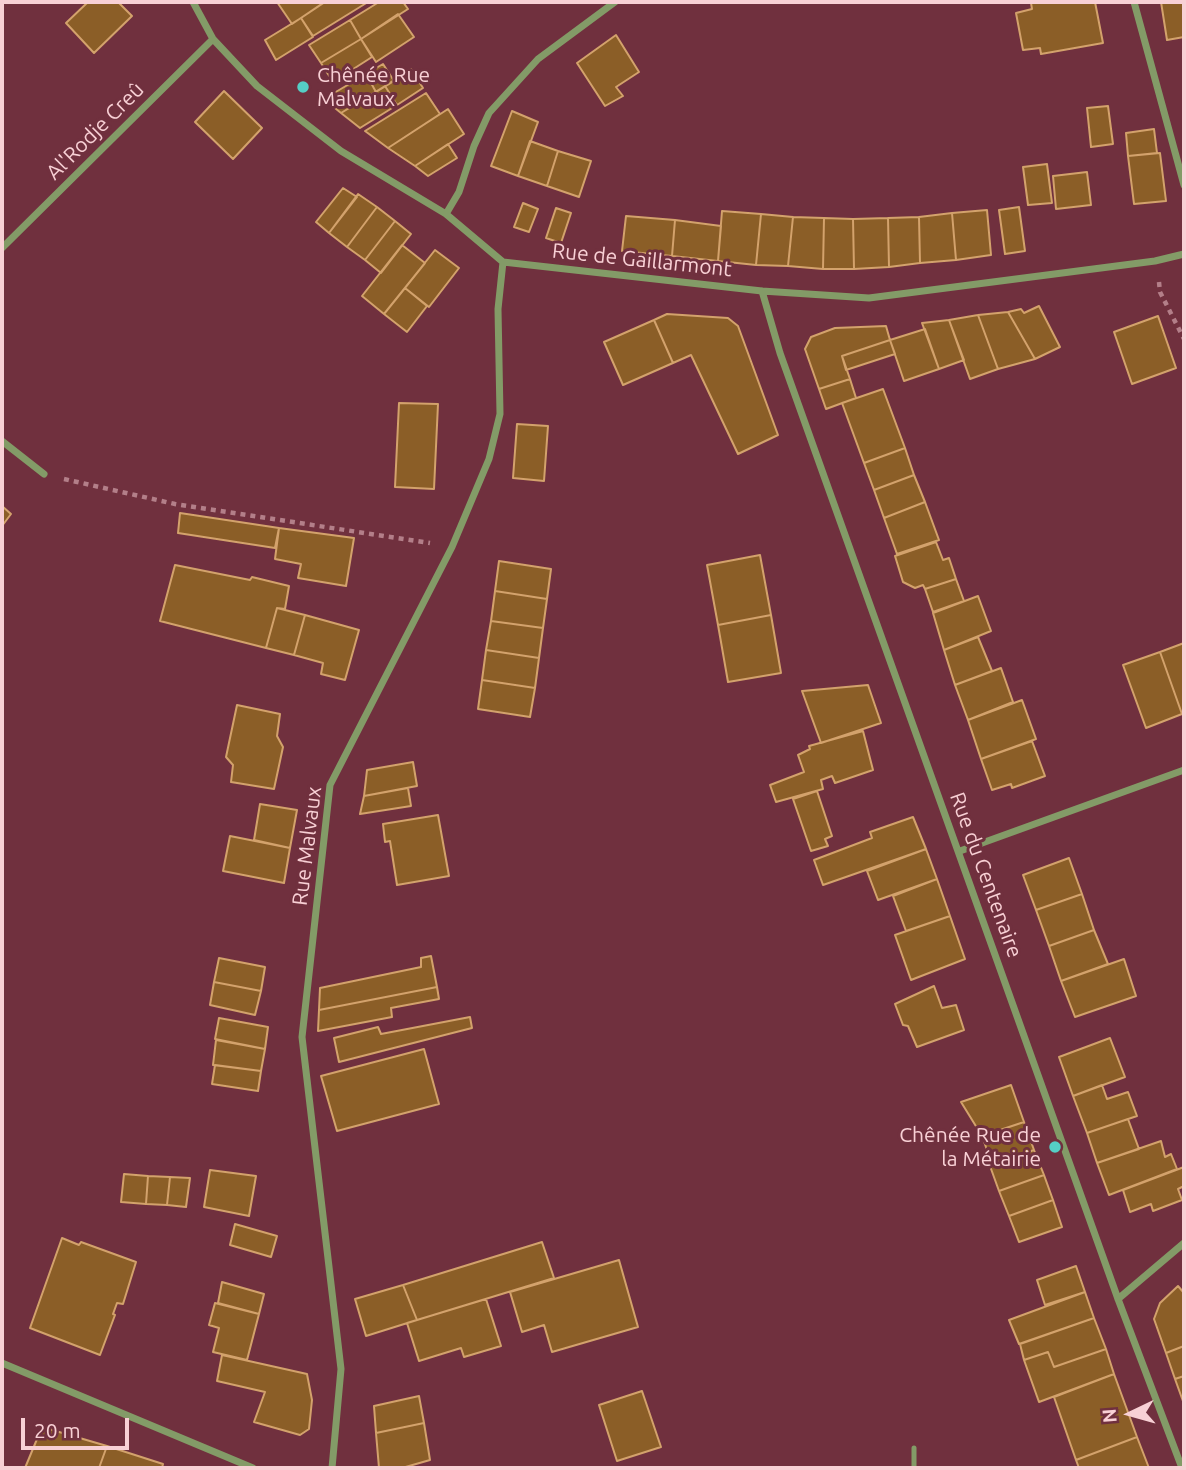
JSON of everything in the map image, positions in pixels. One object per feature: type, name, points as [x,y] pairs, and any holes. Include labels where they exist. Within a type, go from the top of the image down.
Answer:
[{"type":"street","points":[[193,2],[213,39],[257,86],[341,151],[446,214],[503,262]]},
{"type":"street","points":[[446,214],[458,192],[489,113],[538,59],[615,2]]},
{"type":"street","points":[[1133,2],[1184,184]]},
{"type":"street","name":"Al'Rodje Creû","points":[[2,248],[213,39]]},
{"type":"street","name":"Rue de Gaillarmont","points":[[503,262],[762,291],[869,298],[1155,261],[1184,254]]},
{"type":"street","name":"Rue Malvaux","points":[[332,1468],[341,1369],[302,1037],[330,785],[452,547],[489,459],[500,414],[498,309],[503,262]]},
{"type":"street","name":"Rue du Centenaire","points":[[762,291],[780,353],[1118,1299],[1182,1468]]},
{"type":"street","points":[[2,441],[44,474]]},
{"type":"street","points":[[960,851],[1184,770]]},
{"type":"street","points":[[1118,1299],[1184,1243]]},
{"type":"street","points":[[2,1363],[253,1468]]},
{"type":"lane","points":[[914,1448],[914,1468]]},
{"type":"path","points":[[1155,261],[1160,292],[1184,339]]},
{"type":"path","points":[[44,474],[175,504],[452,547]]},
{"type":"building","points":[[88,2],[118,2],[132,16],[94,53],[66,23]]},
{"type":"building","points":[[277,2],[323,2],[323,3],[292,24]]},
{"type":"building","points":[[325,2],[368,2],[313,36],[301,18]]},
{"type":"building","points":[[379,2],[403,2],[408,9],[361,39],[350,20]]},
{"type":"building","points":[[1095,2],[1103,43],[1041,54],[1040,48],[1023,50],[1016,13],[1032,9],[1031,3]]},
{"type":"building","points":[[1161,2],[1184,2],[1184,37],[1167,40]]},
{"type":"building","points":[[398,14],[414,37],[376,62],[361,39]]},
{"type":"building","points":[[301,18],[313,37],[276,60],[265,40]]},
{"type":"building","points":[[350,20],[361,39],[321,63],[309,45]]},
{"type":"building","points":[[616,35],[639,72],[616,87],[623,96],[605,106],[577,63]]},
{"type":"building","points":[[361,39],[372,57],[333,82],[321,63]]},
{"type":"building","points":[[383,64],[394,81],[376,92],[366,74]]},
{"type":"building","points":[[411,69],[423,88],[397,105],[385,86]]},
{"type":"building","points":[[366,74],[376,92],[341,113],[324,99]]},
{"type":"building","points":[[385,86],[397,105],[360,128],[341,113]]},
{"type":"building","points":[[224,91],[262,128],[233,159],[195,122]]},
{"type":"building","points":[[426,93],[440,114],[388,148],[365,131]]},
{"type":"building","points":[[1108,106],[1113,144],[1091,147],[1087,108]]},
{"type":"building","points":[[448,109],[464,134],[415,166],[388,148]]},
{"type":"building","points":[[512,111],[538,122],[518,176],[491,166]]},
{"type":"building","points":[[1154,129],[1157,153],[1128,156],[1126,133]]},
{"type":"building","points":[[530,141],[558,151],[547,186],[518,176]]},
{"type":"building","points":[[448,144],[457,158],[428,176],[415,166]]},
{"type":"building","points":[[558,151],[591,161],[579,197],[547,186]]},
{"type":"building","points":[[1160,153],[1166,201],[1134,204],[1128,156]]},
{"type":"building","points":[[1047,164],[1052,203],[1028,205],[1023,167]]},
{"type":"building","points":[[1087,172],[1091,205],[1056,209],[1053,176]]},
{"type":"building","points":[[343,188],[357,197],[329,233],[316,222]]},
{"type":"building","points":[[358,194],[377,207],[347,247],[329,233]]},
{"type":"building","points":[[523,203],[538,209],[529,232],[514,227]]},
{"type":"building","points":[[377,207],[395,221],[365,260],[347,247]]},
{"type":"building","points":[[1019,207],[1025,251],[1005,254],[999,210]]},
{"type":"building","points":[[556,208],[571,213],[561,243],[546,238]]},
{"type":"building","points":[[987,210],[991,255],[956,260],[952,213]]},
{"type":"building","points":[[722,211],[761,214],[756,265],[718,261]]},
{"type":"building","points":[[952,213],[956,260],[920,263],[919,217]]},
{"type":"building","points":[[761,214],[793,217],[788,266],[756,265]]},
{"type":"building","points":[[626,216],[675,220],[672,256],[622,251]]},
{"type":"building","points":[[793,217],[824,218],[823,269],[788,266]]},
{"type":"building","points":[[919,217],[920,263],[889,267],[888,218]]},
{"type":"building","points":[[824,218],[853,219],[854,269],[823,269]]},
{"type":"building","points":[[888,218],[889,267],[854,269],[853,219]]},
{"type":"building","points":[[675,220],[721,226],[718,261],[672,256]]},
{"type":"building","points":[[395,221],[411,234],[381,273],[365,260]]},
{"type":"building","points":[[402,245],[425,263],[384,314],[362,296]]},
{"type":"building","points":[[435,250],[459,268],[429,307],[405,288]]},
{"type":"building","points":[[405,288],[427,306],[407,332],[384,314]]},
{"type":"building","points":[[1039,306],[1060,347],[1035,359],[1008,312],[1021,309],[1024,313]]},
{"type":"building","points":[[1008,312],[1035,359],[998,369],[978,315]]},
{"type":"building","points":[[667,314],[728,318],[738,326],[778,435],[738,454],[691,355],[673,363],[654,320]]},
{"type":"building","points":[[978,315],[998,369],[970,379],[949,320]]},
{"type":"building","points":[[1158,316],[1176,368],[1132,384],[1114,332]]},
{"type":"building","points":[[654,320],[673,363],[623,385],[604,342]]},
{"type":"building","points":[[949,320],[964,360],[939,369],[922,323]]},
{"type":"building","points":[[886,326],[890,340],[842,356],[850,379],[819,389],[805,349],[811,337],[835,328]]},
{"type":"building","points":[[925,329],[939,369],[904,381],[890,340]]},
{"type":"building","points":[[890,340],[895,354],[846,370],[842,356]]},
{"type":"building","points":[[850,379],[856,398],[826,409],[819,389]]},
{"type":"building","points":[[883,389],[905,448],[864,463],[842,403]]},
{"type":"building","points":[[399,403],[438,404],[434,489],[395,487]]},
{"type":"building","points":[[517,424],[548,426],[544,481],[513,478]]},
{"type":"building","points":[[905,448],[914,475],[874,490],[864,463]]},
{"type":"building","points":[[914,475],[925,502],[884,518],[874,490]]},
{"type":"building","points":[[925,502],[939,540],[897,554],[884,518]]},
{"type":"building","points":[[2,506],[11,514],[2,526]]},
{"type":"building","points":[[180,513],[279,528],[275,548],[178,533]]},
{"type":"building","points":[[279,528],[354,538],[346,586],[298,578],[301,564],[275,559]]},
{"type":"building","points":[[936,542],[943,560],[949,558],[956,579],[925,589],[923,585],[915,588],[903,582],[895,556]]},
{"type":"building","points":[[760,555],[771,615],[718,625],[707,565]]},
{"type":"building","points":[[499,561],[551,569],[547,599],[495,591]]},
{"type":"building","points":[[175,565],[250,580],[252,577],[289,586],[285,609],[277,608],[266,648],[160,621]]},
{"type":"building","points":[[956,579],[964,601],[933,612],[925,589]]},
{"type":"building","points":[[495,591],[547,599],[543,628],[491,621]]},
{"type":"building","points":[[978,596],[991,631],[944,650],[933,613]]},
{"type":"building","points":[[277,608],[305,615],[294,655],[266,648]]},
{"type":"building","points":[[305,615],[359,630],[345,680],[321,674],[323,663],[294,655]]},
{"type":"building","points":[[771,615],[781,673],[728,682],[718,625]]},
{"type":"building","points":[[491,621],[543,628],[539,658],[486,650]]},
{"type":"building","points":[[978,637],[992,671],[955,685],[944,650]]},
{"type":"building","points":[[1184,643],[1184,713],[1182,714],[1160,652]]},
{"type":"building","points":[[486,650],[539,658],[535,688],[482,680]]},
{"type":"building","points":[[1160,652],[1182,714],[1146,728],[1123,665]]},
{"type":"building","points":[[1001,668],[1013,702],[968,720],[955,685]]},
{"type":"building","points":[[482,680],[535,688],[530,717],[478,709]]},
{"type":"building","points":[[868,685],[881,723],[821,743],[802,691]]},
{"type":"building","points":[[1022,700],[1036,739],[981,759],[968,720]]},
{"type":"building","points":[[237,705],[280,714],[277,736],[283,747],[274,789],[231,782],[233,765],[226,757]]},
{"type":"building","points":[[863,731],[873,770],[835,783],[832,776],[821,780],[823,789],[776,802],[770,785],[804,772],[798,755],[810,749],[809,746]]},
{"type":"building","points":[[1032,741],[1045,776],[1012,788],[1011,784],[992,790],[981,759]]},
{"type":"building","points":[[413,762],[417,786],[364,796],[367,770]]},
{"type":"building","points":[[408,788],[411,806],[360,814],[364,796]]},
{"type":"building","points":[[817,791],[832,836],[825,839],[828,846],[811,851],[793,799]]},
{"type":"building","points":[[260,804],[297,810],[290,848],[254,840]]},
{"type":"building","points":[[438,815],[449,876],[397,885],[390,841],[385,842],[383,824]]},
{"type":"building","points":[[913,817],[926,849],[823,885],[814,860],[872,838],[870,832]]},
{"type":"building","points":[[230,836],[290,848],[284,883],[223,871]]},
{"type":"building","points":[[926,849],[937,879],[878,900],[867,871]]},
{"type":"building","points":[[1069,858],[1082,894],[1036,910],[1023,875]]},
{"type":"building","points":[[937,879],[950,916],[906,931],[893,896]]},
{"type":"building","points":[[1082,894],[1094,930],[1049,946],[1036,910]]},
{"type":"building","points":[[950,916],[965,959],[911,980],[895,935]]},
{"type":"building","points":[[1094,930],[1108,964],[1061,981],[1049,946]]},
{"type":"building","points":[[431,956],[437,987],[319,1010],[320,988],[421,967],[421,958]]},
{"type":"building","points":[[219,958],[265,967],[261,991],[214,982]]},
{"type":"building","points":[[1124,959],[1136,996],[1075,1017],[1061,981]]},
{"type":"building","points":[[214,982],[261,991],[255,1015],[210,1005]]},
{"type":"building","points":[[934,986],[942,1008],[956,1005],[964,1030],[917,1047],[908,1026],[903,1025],[895,1004]]},
{"type":"building","points":[[437,987],[439,999],[391,1008],[392,1017],[318,1031],[319,1010]]},
{"type":"building","points":[[470,1017],[472,1028],[339,1062],[334,1038],[378,1027],[381,1034]]},
{"type":"building","points":[[219,1018],[268,1027],[265,1049],[215,1039]]},
{"type":"building","points":[[1110,1038],[1125,1077],[1073,1096],[1059,1057]]},
{"type":"building","points":[[216,1040],[265,1049],[261,1071],[213,1065]]},
{"type":"building","points":[[424,1049],[439,1104],[337,1131],[321,1076]]},
{"type":"building","points":[[215,1065],[261,1071],[258,1091],[212,1084]]},
{"type":"building","points":[[1011,1085],[1024,1122],[982,1136],[961,1102]]},
{"type":"building","points":[[1102,1085],[1107,1099],[1128,1092],[1137,1116],[1087,1133],[1073,1096]]},
{"type":"building","points":[[1128,1119],[1139,1149],[1097,1163],[1087,1133]]},
{"type":"building","points":[[1024,1122],[1034,1150],[992,1164],[982,1136]]},
{"type":"building","points":[[1161,1141],[1165,1157],[1171,1154],[1177,1169],[1109,1195],[1097,1163]]},
{"type":"building","points":[[1034,1150],[1044,1175],[999,1191],[990,1166]]},
{"type":"building","points":[[1184,1167],[1184,1186],[1178,1189],[1182,1200],[1153,1211],[1151,1204],[1130,1212],[1123,1190]]},
{"type":"building","points":[[210,1170],[256,1176],[249,1216],[204,1207]]},
{"type":"building","points":[[124,1174],[148,1176],[146,1204],[121,1202]]},
{"type":"building","points":[[1044,1175],[1053,1200],[1009,1216],[999,1191]]},
{"type":"building","points":[[148,1176],[170,1177],[167,1205],[146,1204]]},
{"type":"building","points":[[170,1177],[190,1178],[186,1207],[167,1205]]},
{"type":"building","points":[[1053,1200],[1062,1227],[1019,1242],[1009,1216]]},
{"type":"building","points":[[235,1224],[277,1236],[271,1257],[230,1245]]},
{"type":"building","points":[[62,1238],[136,1262],[123,1304],[117,1303],[100,1355],[30,1328]]},
{"type":"building","points":[[542,1242],[554,1278],[417,1320],[403,1285]]},
{"type":"building","points":[[619,1260],[638,1327],[552,1352],[544,1325],[522,1332],[510,1292]]},
{"type":"building","points":[[1076,1266],[1085,1292],[1045,1305],[1037,1280]]},
{"type":"building","points":[[222,1282],[264,1294],[259,1314],[218,1303]]},
{"type":"building","points":[[403,1285],[417,1320],[366,1336],[355,1299]]},
{"type":"building","points":[[1178,1286],[1184,1293],[1184,1346],[1166,1353],[1154,1319],[1160,1303]]},
{"type":"building","points":[[1085,1292],[1094,1318],[1019,1344],[1009,1320]]},
{"type":"building","points":[[486,1299],[501,1346],[464,1357],[461,1348],[419,1361],[407,1323]]},
{"type":"building","points":[[215,1303],[259,1314],[247,1360],[213,1352],[219,1328],[209,1325]]},
{"type":"building","points":[[1094,1318],[1106,1349],[1054,1367],[1048,1352],[1024,1360],[1020,1344]]},
{"type":"building","points":[[1184,1346],[1184,1376],[1175,1379],[1166,1353]]},
{"type":"building","points":[[1106,1349],[1114,1374],[1039,1402],[1024,1360],[1048,1352],[1054,1367]]},
{"type":"building","points":[[222,1355],[307,1374],[312,1400],[309,1429],[300,1435],[254,1422],[265,1392],[217,1381]]},
{"type":"building","points":[[1114,1374],[1137,1437],[1076,1460],[1054,1397]]},
{"type":"building","points":[[1184,1376],[1184,1404],[1175,1379]]},
{"type":"building","points":[[642,1391],[661,1447],[617,1461],[599,1405]]},
{"type":"building","points":[[419,1396],[424,1423],[376,1433],[374,1406]]},
{"type":"building","points":[[424,1423],[430,1460],[402,1468],[379,1468],[376,1433]]},
{"type":"building","points":[[42,1427],[107,1446],[99,1468],[25,1468]]},
{"type":"building","points":[[1137,1437],[1149,1468],[1079,1468],[1076,1460]]},
{"type":"building","points":[[107,1446],[163,1464],[162,1468],[99,1468]]},
{"type":"place","name":"Chênée Rue Malvaux","points":[[303,87]]},
{"type":"place","name":"Chênée Rue de la Métairie","points":[[1055,1147]]}]
